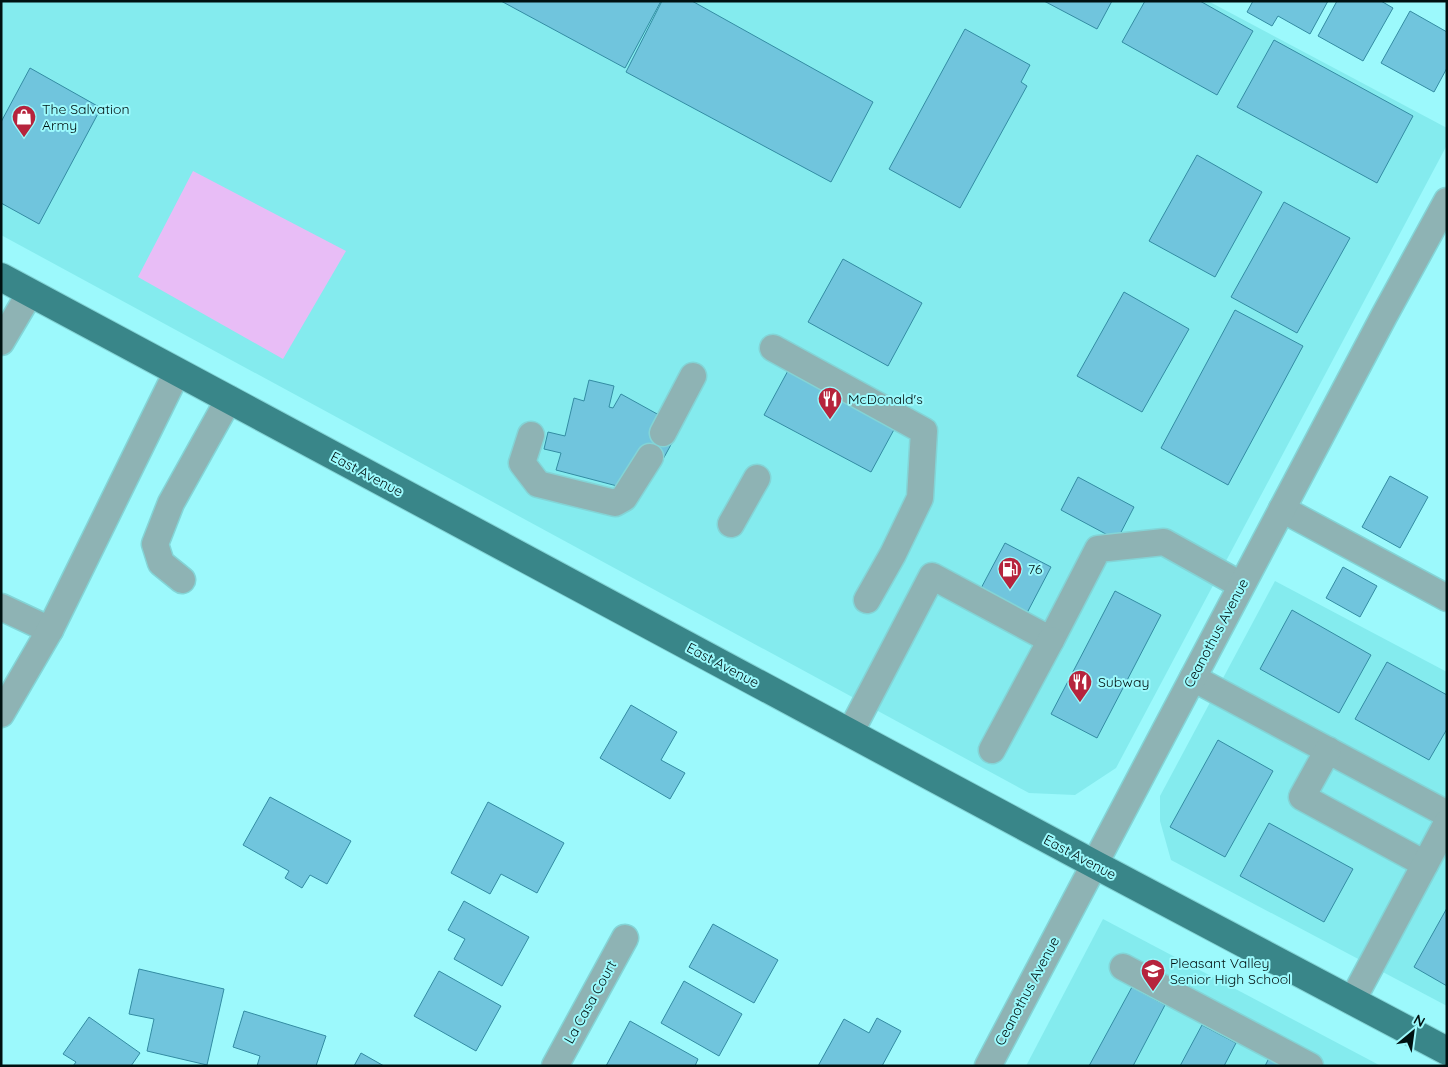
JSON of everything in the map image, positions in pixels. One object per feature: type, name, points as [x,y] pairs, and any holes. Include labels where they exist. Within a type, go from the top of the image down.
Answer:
[{"type":"main road","name":"East Avenue","points":[[1,277],[1094,864],[1447,1051]]},
{"type":"street","name":"Ceanothus Avenue","points":[[988,1066],[1241,585],[1447,201]]},
{"type":"street","points":[[1,342],[30,293]]},
{"type":"street","points":[[773,348],[924,431],[920,498],[867,600]]},
{"type":"street","points":[[1,714],[50,630],[177,372]]},
{"type":"street","points":[[663,433],[693,376]]},
{"type":"street","points":[[182,580],[161,563],[155,544],[171,503],[228,399]]},
{"type":"street","points":[[531,435],[522,462],[538,484],[615,503],[624,498],[650,457]]},
{"type":"street","points":[[731,524],[757,478]]},
{"type":"street","points":[[1282,509],[1447,598]]},
{"type":"street","points":[[992,750],[1098,549],[1164,542],[1241,585]]},
{"type":"street","points":[[850,733],[932,576],[1050,640]]},
{"type":"street","points":[[1,607],[50,630]]},
{"type":"street","points":[[1193,678],[1447,814]]},
{"type":"street","points":[[1328,750],[1302,796],[1425,864]]},
{"type":"street","points":[[1352,1001],[1447,822]]},
{"type":"street","name":"La Casa Court","points":[[555,1066],[625,938]]},
{"type":"street","points":[[1123,967],[1310,1066]]},
{"type":"shaded area","points":[[1,1],[1208,1],[1447,128],[1447,145],[1116,768],[1075,795],[1029,793],[1,235]]},
{"type":"shaded area","points":[[193,171],[346,251],[283,359],[138,277]]},
{"type":"shaded area","points":[[1275,581],[1447,672],[1447,1006],[1171,860],[1160,821],[1160,796]]},
{"type":"shaded area","name":"Pleasant Valley Senior High School","points":[[1103,919],[1381,1066],[1026,1066]]},
{"type":"building","points":[[501,1],[661,1],[625,68]]},
{"type":"building","points":[[662,1],[692,1],[873,102],[831,182],[626,72]]},
{"type":"building","points":[[1044,1],[1112,1],[1097,29]]},
{"type":"building","points":[[1145,1],[1200,1],[1253,31],[1217,95],[1122,42]]},
{"type":"building","points":[[1253,1],[1328,1],[1310,34],[1278,16],[1272,26],[1247,12]]},
{"type":"building","points":[[1337,1],[1381,1],[1393,8],[1363,61],[1318,36]]},
{"type":"building","points":[[1410,11],[1447,32],[1447,68],[1434,92],[1381,63]]},
{"type":"building","points":[[965,29],[1030,65],[1021,82],[1027,86],[960,208],[889,169]]},
{"type":"building","points":[[1274,40],[1413,116],[1377,183],[1237,107]]},
{"type":"building","points":[[30,68],[101,108],[39,224],[1,203],[1,122]]},
{"type":"building","points":[[1197,155],[1262,192],[1215,277],[1149,241]]},
{"type":"building","points":[[1284,202],[1350,238],[1297,333],[1231,297]]},
{"type":"building","points":[[843,259],[922,303],[888,366],[808,322]]},
{"type":"building","points":[[1124,292],[1189,329],[1142,412],[1077,376]]},
{"type":"building","points":[[1235,310],[1303,346],[1228,485],[1161,448]]},
{"type":"building","name":"McDonald's","points":[[790,367],[897,424],[871,472],[764,415]]},
{"type":"building","points":[[589,380],[614,386],[609,407],[613,408],[621,394],[659,415],[674,439],[661,463],[621,487],[556,470],[561,453],[544,449],[548,432],[565,436],[574,398],[584,401]]},
{"type":"building","points":[[1390,476],[1428,497],[1400,548],[1362,527]]},
{"type":"building","points":[[1078,477],[1134,507],[1117,540],[1061,510]]},
{"type":"building","points":[[1005,543],[1051,567],[1016,634],[970,609]]},
{"type":"building","points":[[1343,567],[1377,586],[1360,617],[1326,598]]},
{"type":"building","points":[[1115,591],[1161,615],[1097,738],[1051,714]]},
{"type":"building","points":[[1292,610],[1371,655],[1339,713],[1260,669]]},
{"type":"building","points":[[1387,662],[1447,695],[1447,729],[1429,760],[1355,719]]},
{"type":"building","points":[[631,705],[677,732],[661,760],[685,773],[670,799],[600,758]]},
{"type":"building","points":[[1218,740],[1273,771],[1225,857],[1170,827]]},
{"type":"building","points":[[270,797],[351,841],[327,884],[310,875],[302,888],[285,878],[289,871],[243,845]]},
{"type":"building","points":[[488,802],[564,843],[537,893],[501,874],[490,894],[451,873]]},
{"type":"building","points":[[1269,823],[1353,869],[1324,922],[1240,876]]},
{"type":"building","points":[[464,901],[529,937],[502,986],[454,959],[465,939],[448,930]]},
{"type":"building","points":[[1447,908],[1447,986],[1414,967]]},
{"type":"building","points":[[713,924],[778,960],[754,1003],[689,967]]},
{"type":"building","points":[[139,969],[224,989],[207,1065],[147,1051],[154,1019],[129,1014]]},
{"type":"building","points":[[439,971],[501,1006],[476,1051],[414,1016]]},
{"type":"building","points":[[684,981],[742,1014],[719,1056],[661,1023]]},
{"type":"building","points":[[1132,987],[1165,1005],[1133,1066],[1089,1066]]},
{"type":"building","points":[[244,1011],[326,1036],[316,1066],[257,1066],[260,1056],[233,1047]]},
{"type":"building","points":[[89,1017],[140,1053],[131,1066],[73,1066],[76,1062],[63,1054]]},
{"type":"building","points":[[877,1018],[901,1031],[882,1066],[818,1066],[844,1019],[869,1033]]},
{"type":"building","points":[[630,1021],[698,1059],[695,1066],[606,1066]]},
{"type":"building","points":[[1202,1025],[1236,1043],[1224,1066],[1180,1066]]},
{"type":"building","points":[[361,1053],[384,1066],[354,1066]]},
{"type":"building","points":[[1269,1058],[1283,1066],[1265,1066]]},
{"type":"place","name":"The Salvation Army","points":[[24,138]]},
{"type":"place","name":"McDonald's","points":[[830,420]]},
{"type":"place","name":"76","points":[[1010,590]]},
{"type":"place","name":"Subway","points":[[1080,703]]},
{"type":"place","name":"Pleasant Valley Senior High School","points":[[1153,992]]}]
